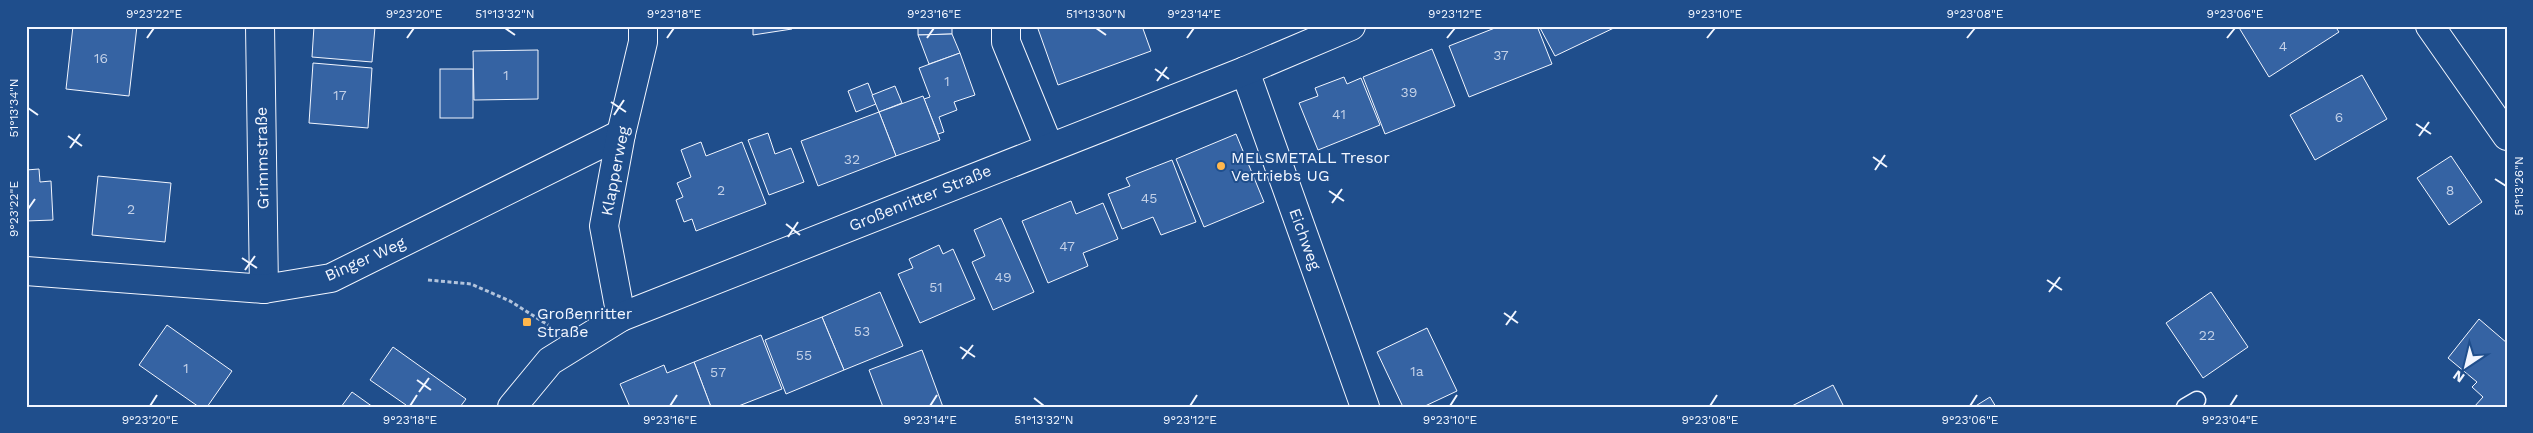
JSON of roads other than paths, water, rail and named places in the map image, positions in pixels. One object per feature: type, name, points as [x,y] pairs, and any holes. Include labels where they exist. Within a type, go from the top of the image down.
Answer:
[{"type":"street","name":"Grimmstraße","points":[[260,26],[264,289]]},
{"type":"street","name":"Klapperweg","points":[[621,317],[604,226],[621,134],[643,42],[643,26]]},
{"type":"street","points":[[1006,26],[1006,42],[1049,147]]},
{"type":"street","name":"Großenritter Straße","points":[[512,407],[550,361],[621,317],[1245,71],[1352,26]]},
{"type":"street","points":[[2430,26],[2507,136]]},
{"type":"street","name":"Eichweg","points":[[1245,71],[1366,407]]},
{"type":"street","name":"Binger Weg","points":[[26,271],[264,289],[331,278],[621,134]]},
{"type":"place","name":"MELSMETALL Tresor Vertriebs UG","points":[[1221,166]]},
{"type":"place","name":"Großenritter Straße","points":[[527,322]]}]
